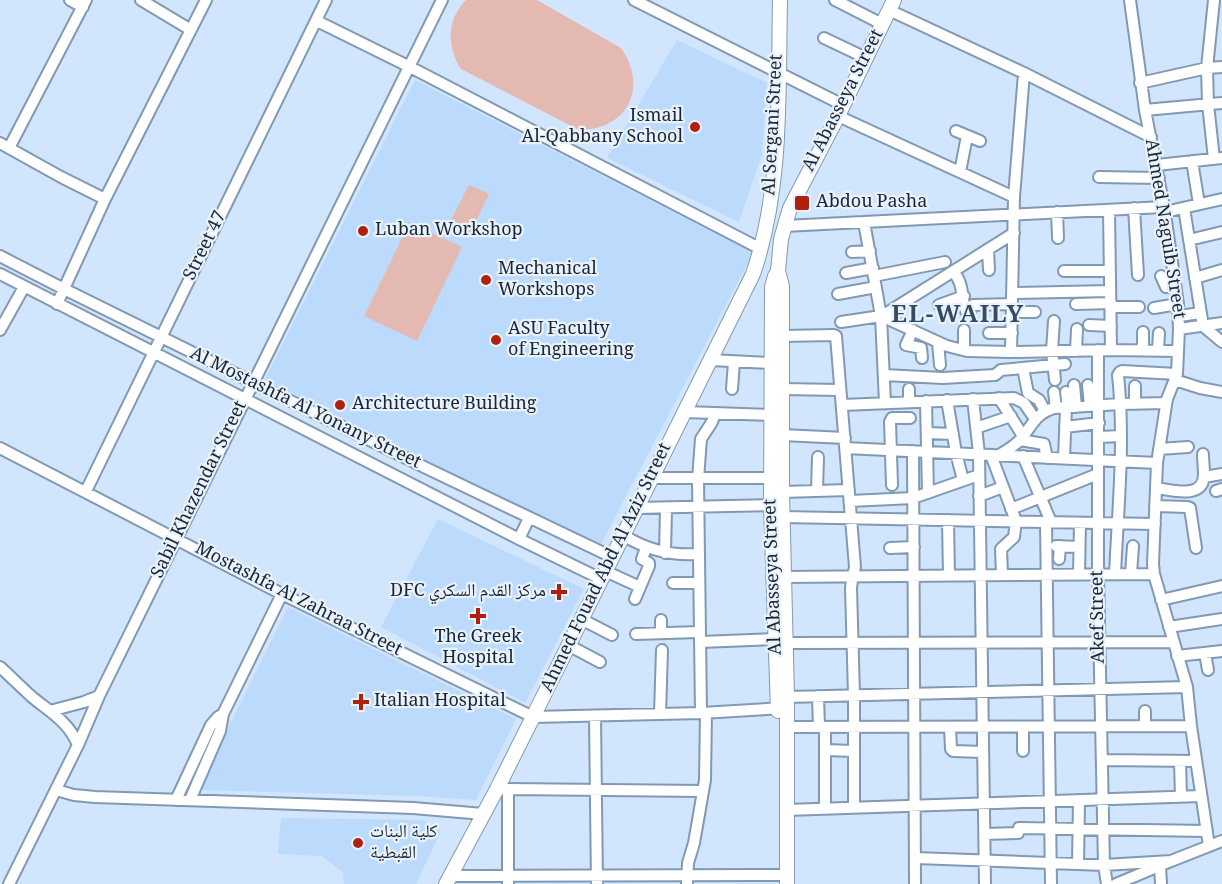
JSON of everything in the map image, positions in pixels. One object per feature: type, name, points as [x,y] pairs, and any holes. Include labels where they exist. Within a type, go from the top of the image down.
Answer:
[{"type":"main road","name":"Al Sergani Street","points":[[761,249],[776,152],[780,0]]},
{"type":"main road","name":"Al Abasseya Street","points":[[780,641],[783,577],[779,505],[771,478],[773,281],[778,271],[783,229],[790,208],[891,5]]},
{"type":"main road","points":[[766,225],[771,234],[776,235],[783,229]]},
{"type":"main road","name":"Ahmed Fouad Abd Al Aziz Street","points":[[448,880],[483,814],[502,789],[533,717],[568,645],[749,283],[761,249]]},
{"type":"main road","name":"Al Abasseya Street","points":[[778,271],[782,286],[780,641],[787,727],[783,880]]},
{"type":"main road","name":"Al Abasseya Street","points":[[783,880],[784,704]]},
{"type":"street","points":[[70,0],[84,4],[5,145],[105,199]]},
{"type":"street","points":[[141,0],[190,30]]},
{"type":"street","points":[[57,304],[105,199],[206,0]]},
{"type":"street","name":"Street 47","points":[[86,491],[326,0]]},
{"type":"street","name":"Sabil Khazendar Street","points":[[9,884],[78,745],[99,696],[442,0]]},
{"type":"street","points":[[634,0],[778,73],[840,110],[1014,197]]},
{"type":"street","points":[[835,0],[882,24]]},
{"type":"street","name":"Ahmed Naguib Street","points":[[1130,0],[1140,83],[1157,165],[1179,316],[1176,377],[1166,404],[1157,463],[1154,574],[1187,687],[1209,846]]},
{"type":"street","points":[[1157,165],[1218,159],[1217,133],[1208,104],[1208,68],[1217,18],[1214,0]]},
{"type":"street","points":[[891,5],[1151,137]]},
{"type":"street","points":[[316,21],[410,66],[761,249]]},
{"type":"street","points":[[824,38],[866,58]]},
{"type":"street","points":[[1140,83],[1222,67]]},
{"type":"street","points":[[1011,352],[1014,197],[1024,73]]},
{"type":"street","points":[[1145,110],[1222,103]]},
{"type":"street","points":[[956,130],[980,141]]},
{"type":"street","points":[[960,172],[968,136]]},
{"type":"street","points":[[1192,161],[1199,204]]},
{"type":"street","points":[[1099,177],[1159,178]]},
{"type":"street","points":[[783,229],[864,222],[1134,208],[1184,208],[1222,199]]},
{"type":"street","points":[[1134,208],[1138,275]]},
{"type":"street","points":[[1184,208],[1203,326],[1222,342]]},
{"type":"street","points":[[1109,210],[1111,350]]},
{"type":"street","points":[[1057,212],[1058,238]]},
{"type":"street","points":[[864,222],[882,316],[878,358],[884,375],[885,403]]},
{"type":"street","points":[[1190,240],[1222,232]]},
{"type":"street","points":[[841,322],[882,316],[1014,233]]},
{"type":"street","points":[[988,250],[989,270]]},
{"type":"street","points":[[852,252],[870,251]]},
{"type":"street","name":"Al Mostashfa Al Yonany Street","points":[[0,256],[161,338],[612,557]]},
{"type":"street","points":[[838,294],[874,277],[945,262]]},
{"type":"street","points":[[1195,278],[1222,270]]},
{"type":"street","points":[[1064,271],[1110,271]]},
{"type":"street","points":[[953,272],[958,278],[966,311],[971,308],[1012,303],[1111,301],[1139,307]]},
{"type":"street","name":"Al Mostashfa Al Yonany Street","points":[[0,273],[519,539],[603,575],[640,587]]},
{"type":"street","points":[[846,273],[874,277]]},
{"type":"street","points":[[1161,276],[1166,287],[1175,286]]},
{"type":"street","points":[[0,330],[24,287]]},
{"type":"street","points":[[939,305],[964,296]]},
{"type":"street","points":[[1076,304],[1111,301]]},
{"type":"street","points":[[1012,303],[1035,312]]},
{"type":"street","points":[[1154,308],[1178,304]]},
{"type":"street","points":[[1179,316],[1201,313]]},
{"type":"street","points":[[882,316],[947,346],[964,350],[1179,351]]},
{"type":"street","points":[[1054,321],[1052,351],[1059,365],[1055,386],[1065,428],[1064,458]]},
{"type":"street","points":[[1179,329],[1222,323]]},
{"type":"street","points":[[1089,326],[1111,326]]},
{"type":"street","points":[[1076,351],[1077,329]]},
{"type":"street","points":[[913,330],[906,349],[921,348],[922,358]]},
{"type":"street","points":[[964,330],[964,350]]},
{"type":"street","points":[[989,333],[1012,333]]},
{"type":"street","points":[[1141,350],[1143,333]]},
{"type":"street","points":[[1158,350],[1159,333]]},
{"type":"street","points":[[782,336],[835,335],[855,567],[851,588],[854,808]]},
{"type":"street","points":[[938,342],[940,365]]},
{"type":"street","points":[[1091,364],[1094,350]]},
{"type":"street","name":"Akef Street","points":[[1094,350],[1095,406],[1099,423],[1099,642],[1104,865],[1107,884]]},
{"type":"street","points":[[711,360],[771,363]]},
{"type":"street","points":[[732,389],[734,362]]},
{"type":"street","points":[[884,375],[943,378],[995,375],[1001,370],[1059,365]]},
{"type":"street","points":[[1023,368],[1028,393],[1062,408]]},
{"type":"street","points":[[1115,574],[1121,436],[1118,375],[1121,371],[1176,377],[1200,388],[1222,392]]},
{"type":"street","points":[[1088,385],[1095,406]]},
{"type":"street","points":[[1135,386],[1135,404]]},
{"type":"street","points":[[782,389],[840,390]]},
{"type":"street","points":[[909,389],[909,402]]},
{"type":"street","points":[[1062,408],[1070,389]]},
{"type":"street","points":[[999,398],[1022,438],[1044,444],[1047,458]]},
{"type":"street","points":[[842,405],[1014,398],[1021,400],[1035,419]]},
{"type":"street","points":[[973,399],[979,454],[985,884]]},
{"type":"street","points":[[947,400],[963,480]]},
{"type":"street","points":[[926,401],[928,493]]},
{"type":"street","points":[[994,453],[1022,438],[1035,419],[1062,408],[1166,404]]},
{"type":"street","points":[[685,412],[771,415]]},
{"type":"street","points":[[687,880],[705,774],[699,637],[698,479],[701,439],[715,413]]},
{"type":"street","points":[[976,428],[1011,416]]},
{"type":"street","points":[[892,485],[890,420],[910,418]]},
{"type":"street","points":[[1065,428],[1099,423]]},
{"type":"street","points":[[927,433],[953,434]]},
{"type":"street","points":[[782,435],[890,450],[994,453],[1157,463]]},
{"type":"street","points":[[1099,437],[1121,436]]},
{"type":"street","points":[[1159,449],[1188,447]]},
{"type":"street","name":"Mostashfa Al Zahraa Street","points":[[0,448],[282,594],[533,717]]},
{"type":"street","points":[[913,451],[915,884]]},
{"type":"street","points":[[994,453],[1016,521],[1014,537],[1001,549],[1002,575]]},
{"type":"street","points":[[1156,488],[1197,490],[1201,487],[1204,477],[1203,454]]},
{"type":"street","points":[[1023,456],[1048,522],[1051,884]]},
{"type":"street","points":[[817,491],[818,457]]},
{"type":"street","points":[[1011,508],[1098,474]]},
{"type":"street","points":[[1204,477],[1222,474]]},
{"type":"street","points":[[779,505],[817,491],[850,496],[913,498],[979,475]]},
{"type":"street","points":[[651,478],[771,478]]},
{"type":"street","points":[[979,496],[1004,487]]},
{"type":"street","points":[[636,508],[779,505],[852,518],[1155,524]]},
{"type":"street","points":[[1155,506],[1190,508],[1196,548]]},
{"type":"street","points":[[665,553],[666,509]]},
{"type":"street","points":[[519,539],[529,518]]},
{"type":"street","points":[[948,520],[948,575]]},
{"type":"street","points":[[1079,574],[1080,523]]},
{"type":"street","points":[[623,535],[646,548],[665,553],[698,554]]},
{"type":"street","points":[[1059,559],[1058,546],[1079,547]]},
{"type":"street","points":[[1131,574],[1133,546]]},
{"type":"street","points":[[890,548],[914,547]]},
{"type":"street","points":[[635,599],[650,566],[642,559],[646,548]]},
{"type":"street","points":[[783,577],[1154,574]]},
{"type":"street","points":[[673,583],[699,583]]},
{"type":"street","points":[[1161,600],[1222,586]]},
{"type":"street","points":[[190,801],[220,731],[223,714],[282,594]]},
{"type":"street","points":[[581,619],[612,635]]},
{"type":"street","points":[[1169,627],[1222,619]]},
{"type":"street","points":[[661,620],[662,633]]},
{"type":"street","points":[[636,634],[662,633],[699,637],[853,643],[1173,642]]},
{"type":"street","points":[[568,645],[600,662]]},
{"type":"street","points":[[660,714],[662,650]]},
{"type":"street","points":[[1177,656],[1222,651]]},
{"type":"street","points":[[1205,653],[1208,670]]},
{"type":"street","points":[[0,667],[29,694],[59,717],[68,727],[78,745]]},
{"type":"street","points":[[533,717],[703,713],[784,704],[819,696],[1187,687]]},
{"type":"street","points":[[50,711],[99,696]]},
{"type":"street","points":[[819,696],[825,750],[825,809]]},
{"type":"street","points":[[1145,726],[1146,711]]},
{"type":"street","points":[[176,800],[211,725],[223,714]]},
{"type":"street","points":[[595,716],[597,880]]},
{"type":"street","points":[[787,727],[1191,726]]},
{"type":"street","points":[[950,727],[953,751],[983,752]]},
{"type":"street","points":[[1023,727],[1023,751]]},
{"type":"street","points":[[825,750],[854,750]]},
{"type":"street","points":[[1102,760],[1196,761]]},
{"type":"street","points":[[1180,761],[1181,796]]},
{"type":"street","points":[[508,880],[502,789],[703,791]]},
{"type":"street","points":[[56,790],[82,796],[413,808],[483,814]]},
{"type":"street","points":[[786,810],[1202,795]]},
{"type":"street","points":[[1078,864],[1079,800]]},
{"type":"street","points":[[985,834],[1018,833],[1019,828],[1207,831]]},
{"type":"street","points":[[1116,884],[1222,842]]},
{"type":"street","points":[[916,858],[1104,865],[1171,861]]},
{"type":"street","points":[[1160,866],[1161,884]]},
{"type":"street","points":[[448,880],[783,880]]},
{"type":"shaded area","points":[[466,0],[537,0],[621,48],[629,63],[633,78],[633,92],[621,115],[610,123],[596,128],[579,130],[461,69],[453,52],[451,34],[455,16]]},
{"type":"shaded area","name":"Ismail Al-Qabbany School","points":[[677,40],[767,83],[762,154],[739,222],[607,158]]},
{"type":"shaded area","name":"ASU Faculty of Engineering","points":[[415,80],[753,253],[600,546],[265,379]]},
{"type":"shaded area","points":[[469,185],[489,194],[470,234],[449,224]]},
{"type":"shaded area","points":[[410,222],[462,247],[417,341],[364,316]]},
{"type":"shaded area","name":"The Greek Hospital","points":[[438,519],[584,589],[525,703],[381,627]]},
{"type":"shaded area","name":"Italian Hospital","points":[[288,607],[516,719],[476,800],[415,796],[197,790]]},
{"type":"shaded area","name":"كلية البنات القبطية","points":[[281,818],[423,820],[441,831],[416,884],[344,884],[343,872],[322,856],[278,854]]},
{"type":"place","name":"Ismail Al-Qabbany School","points":[[695,127]]},
{"type":"place","name":"Abdou Pasha","points":[[802,203]]},
{"type":"place","name":"Luban Workshop","points":[[363,231]]},
{"type":"place","name":"Mechanical Workshops","points":[[486,280]]},
{"type":"place","name":"ASU Faculty of Engineering","points":[[496,340]]},
{"type":"place","name":"Architecture Building","points":[[340,405]]},
{"type":"place","name":"DFC مركز القدم السكري","points":[[559,592]]},
{"type":"place","name":"The Greek Hospital","points":[[478,616]]},
{"type":"place","name":"Italian Hospital","points":[[361,702]]},
{"type":"place","name":"كلية البنات القبطية","points":[[358,843]]},
{"type":"district","name":"EL-WAILY","points":[[958,316]]}]
